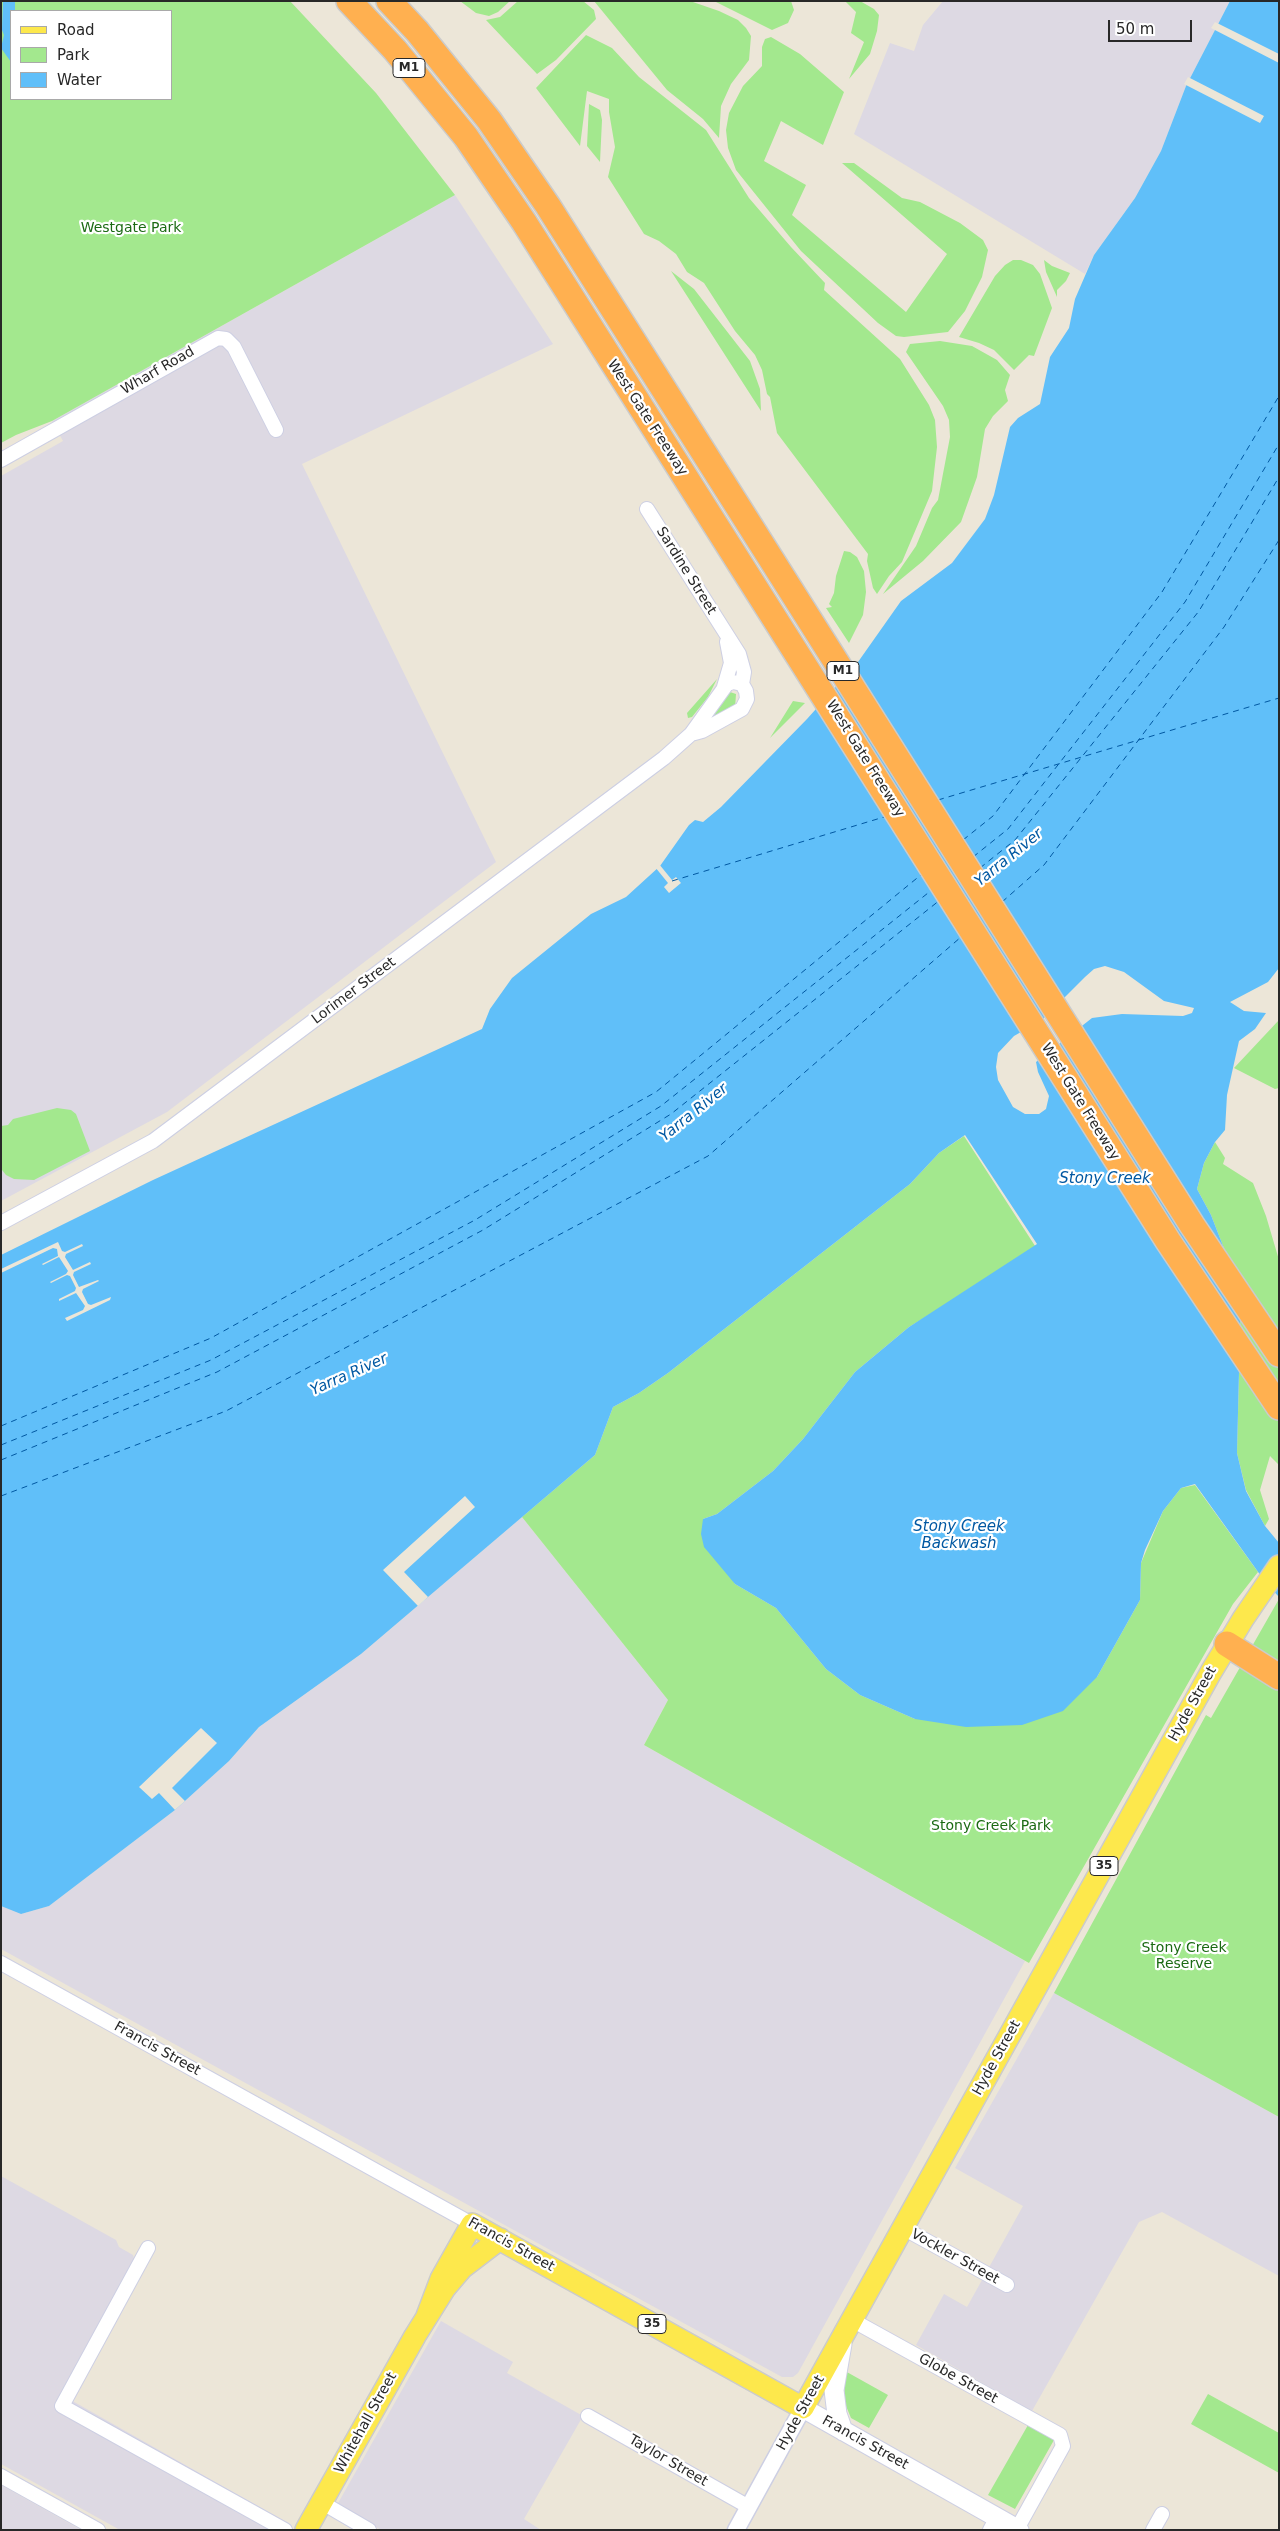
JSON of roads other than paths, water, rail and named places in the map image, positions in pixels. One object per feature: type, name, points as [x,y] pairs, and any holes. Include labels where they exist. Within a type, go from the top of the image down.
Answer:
[{"type":"highway","name":"West Gate Freeway","points":[[349,1],[395,50],[466,137],[524,222],[1168,1241],[1279,1407]]},
{"type":"highway","name":"West Gate Freeway","points":[[389,1],[489,120],[548,206],[1182,1208],[1279,1354]]},
{"type":"highway","points":[[1227,1644],[1279,1677]]},
{"type":"main road","name":"Hyde Street","points":[[803,2408],[1227,1644],[1279,1566]]},
{"type":"main road","name":"Francis Street","points":[[472,2224],[803,2408],[994,2524],[1018,2529]]},
{"type":"main road","name":"Whitehall Street","points":[[427,2316],[441,2279],[472,2224]]},
{"type":"main road","name":"Whitehall Street","points":[[306,2530],[427,2316],[462,2268],[500,2239]]},
{"type":"main road","points":[[843,2431],[837,2414],[834,2390],[848,2327]]},
{"type":"street","name":"Wharf Road","points":[[1,460],[218,338],[229,341],[237,351],[276,430]]},
{"type":"street","name":"Sardine Street","points":[[647,509],[724,634],[741,658],[744,672],[742,684]]},
{"type":"street","name":"Sardine Street","points":[[724,634],[730,663],[724,687]]},
{"type":"street","points":[[724,687],[733,682],[742,684]]},
{"type":"street","name":"Lorimer Street","points":[[691,734],[702,731],[742,709],[748,699],[742,684]]},
{"type":"street","name":"Lorimer Street","points":[[1,1223],[153,1141],[664,758],[691,734],[724,687]]},
{"type":"street","name":"Francis Street","points":[[1,1963],[472,2224]]},
{"type":"street","name":"Vockler Street","points":[[903,2228],[1007,2285]]},
{"type":"street","points":[[148,2248],[62,2406],[285,2530]]},
{"type":"street","name":"Globe Street","points":[[848,2327],[1060,2435],[1063,2439],[1061,2450],[1018,2529]]},
{"type":"street","name":"Hyde Street","points":[[736,2530],[803,2408]]},
{"type":"street","name":"Taylor Street","points":[[588,2416],[749,2507]]},
{"type":"street","points":[[1,2476],[98,2530]]},
{"type":"street","points":[[322,2502],[369,2530]]},
{"type":"street","points":[[1153,2530],[1162,2514]]},
{"type":"water","points":[[3,1],[15,1],[15,10],[10,10],[10,61],[1,48],[4,35],[2,30]]},
{"type":"water","points":[[1230,1],[1279,1],[1279,968],[1268,982],[1230,1002],[1244,1011],[1266,1013],[1255,1029],[1239,1041],[1227,1095],[1225,1130],[1215,1142],[1204,1163],[1197,1189],[1211,1215],[1241,1292],[1237,1453],[1246,1491],[1265,1526],[1279,1543],[1279,1597],[1266,1583],[1195,1484],[1181,1488],[1163,1511],[1145,1550],[1141,1563],[1140,1600],[1097,1677],[1063,1711],[1022,1725],[966,1727],[915,1719],[860,1695],[826,1669],[776,1608],[735,1584],[704,1547],[701,1534],[703,1519],[717,1514],[773,1471],[803,1439],[855,1372],[909,1327],[1037,1244],[965,1135],[939,1153],[910,1184],[668,1373],[639,1393],[613,1407],[595,1455],[361,1654],[259,1727],[229,1761],[175,1810],[49,1906],[21,1914],[1,1906],[1,1255],[153,1180],[482,1029],[490,1009],[512,978],[591,914],[626,897],[660,866],[689,825],[695,820],[703,822],[721,807],[807,719],[858,662],[901,601],[952,563],[985,519],[994,495],[1010,427],[1018,418],[1040,404],[1050,357],[1069,328],[1075,299],[1094,255],[1135,198],[1161,151],[1186,86]],"holes":[[[1105,966],[1124,972],[1164,1001],[1194,1008],[1192,1013],[1183,1016],[1122,1014],[1092,1018],[1036,1062],[1038,1072],[1049,1096],[1046,1109],[1039,1114],[1025,1114],[1013,1107],[998,1080],[996,1067],[998,1053],[1014,1036],[1042,1020],[1094,969]]]},
{"type":"park label","name":"Westgate Park","points":[[131,228]]},
{"type":"park label","name":"Stony Creek Park","points":[[991,1826]]},
{"type":"park label","name":"Stony Creek Reserve","points":[[1184,1956]]},
{"type":"water label","name":"Yarra River","points":[[1009,858]]},
{"type":"water label","name":"Yarra River","points":[[694,1113]]},
{"type":"water label","name":"Stony Creek","points":[[1105,1179]]},
{"type":"water label","name":"Yarra River","points":[[349,1375]]},
{"type":"water label","name":"Stony Creek Backwash","points":[[959,1536]]}]
